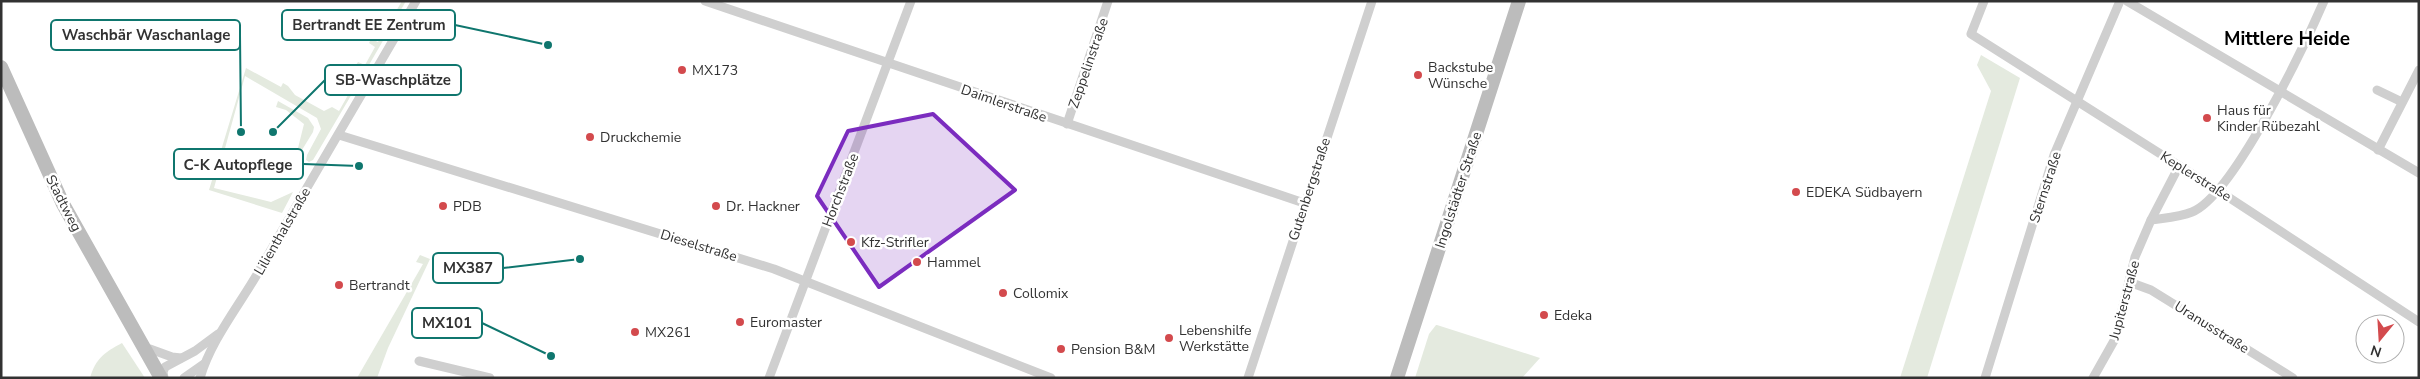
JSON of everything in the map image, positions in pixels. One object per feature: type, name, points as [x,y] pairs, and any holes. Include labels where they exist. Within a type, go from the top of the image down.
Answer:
[{"type":"main road","name":"Ingolstädter Straße","points":[[1397,378],[1519,1]]},
{"type":"main road","name":"Stadtweg","points":[[1,67],[63,204],[138,334],[165,375]]},
{"type":"main road","name":"Stadtweg","points":[[138,334],[150,349],[165,375]]},
{"type":"street","name":"Lilienthalstraße","points":[[200,378],[204,364],[222,330],[340,135],[416,1]]},
{"type":"street","name":"Daimlerstraße","points":[[705,1],[1304,203]]},
{"type":"street","name":"Horchstraße","points":[[769,378],[911,1]]},
{"type":"street","name":"Zeppelinstraße","points":[[1067,124],[1108,1]]},
{"type":"street","name":"Gutenbergstraße","points":[[1248,378],[1372,1]]},
{"type":"street","name":"Keplerstraße","points":[[1984,1],[1971,34],[2220,191],[2419,322]]},
{"type":"street","name":"Sternstraße","points":[[1984,378],[2054,155],[2120,1]]},
{"type":"street","points":[[2127,1],[2419,173]]},
{"type":"street","points":[[2151,220],[2193,212],[2220,191],[2280,92],[2324,1]]},
{"type":"street","points":[[2378,150],[2419,70]]},
{"type":"street","points":[[2377,90],[2402,102]]},
{"type":"street","name":"Dieselstraße","points":[[340,135],[742,258],[806,280],[1051,378]]},
{"type":"street","name":"Jupiterstraße","points":[[2092,378],[2115,338],[2135,256],[2179,166]]},
{"type":"street","name":"Uranusstraße","points":[[2129,282],[2152,290],[2293,378]]},
{"type":"street","name":"Lilienthalstraße","points":[[165,375],[182,358],[222,330]]},
{"type":"street","points":[[150,349],[172,357],[182,358]]},
{"type":"street","points":[[419,362],[490,378]]},
{"type":"street","name":"Lilienthalstraße","points":[[184,378],[204,364]]},
{"type":"highlighted area","points":[[933,114],[1015,190],[879,287],[817,196],[848,131]]},
{"type":"shaded area","points":[[402,1],[406,1],[366,70],[356,65],[358,62],[365,65],[375,47],[369,43],[371,39],[378,42]]},
{"type":"shaded area","points":[[1981,55],[2020,78],[1927,378],[1900,378],[1991,91],[1977,65]]},
{"type":"shaded area","points":[[246,68],[281,87],[283,83],[295,95],[324,111],[332,107],[339,111],[352,88],[345,84],[347,82],[356,87],[313,160],[309,162],[306,160],[307,155],[321,129],[317,118],[245,76],[214,188],[271,202],[293,192],[282,213],[209,190]]},
{"type":"shaded area","points":[[278,101],[308,118],[314,127],[313,132],[294,163],[288,158],[289,155],[296,156],[304,124],[286,110],[276,107]]},
{"type":"shaded area","points":[[420,255],[430,259],[388,348],[377,378],[357,378],[423,264],[416,262]]},
{"type":"shaded area","points":[[1436,325],[1540,358],[1522,378],[1415,378],[1429,334]]},
{"type":"shaded area","points":[[122,343],[145,378],[90,378],[98,361]]},
{"type":"place","name":"Bertrandt EE Zentrum","points":[[548,45]]},
{"type":"place","name":"MX173","points":[[682,70]]},
{"type":"place","name":"Backstube Wünsche","points":[[1418,75]]},
{"type":"place","name":"Haus für Kinder Rübezahl","points":[[2207,118]]},
{"type":"place","name":"Waschbär Waschanlage","points":[[241,132]]},
{"type":"place","name":"SB-Waschplätze","points":[[273,132]]},
{"type":"place","name":"Druckchemie","points":[[590,137]]},
{"type":"place","name":"C-K Autopflege","points":[[359,166]]},
{"type":"place","name":"EDEKA Südbayern","points":[[1796,192]]},
{"type":"place","name":"PDB","points":[[443,206]]},
{"type":"place","name":"Dr. Hackner","points":[[716,206]]},
{"type":"place","name":"Kfz-Strifler","points":[[851,242]]},
{"type":"place","name":"MX387","points":[[580,259]]},
{"type":"place","name":"Hammel","points":[[917,262]]},
{"type":"place","name":"Bertrandt","points":[[339,285]]},
{"type":"place","name":"Collomix","points":[[1003,293]]},
{"type":"place","name":"Edeka","points":[[1544,315]]},
{"type":"place","name":"Euromaster","points":[[740,322]]},
{"type":"place","name":"MX261","points":[[635,332]]},
{"type":"place","name":"Lebenshilfe Werkstätte","points":[[1169,338]]},
{"type":"place","name":"Pension B&M","points":[[1061,349]]},
{"type":"place","name":"MX101","points":[[551,356]]},
{"type":"district","name":"Mittlere Heide","points":[[2287,38]]}]
